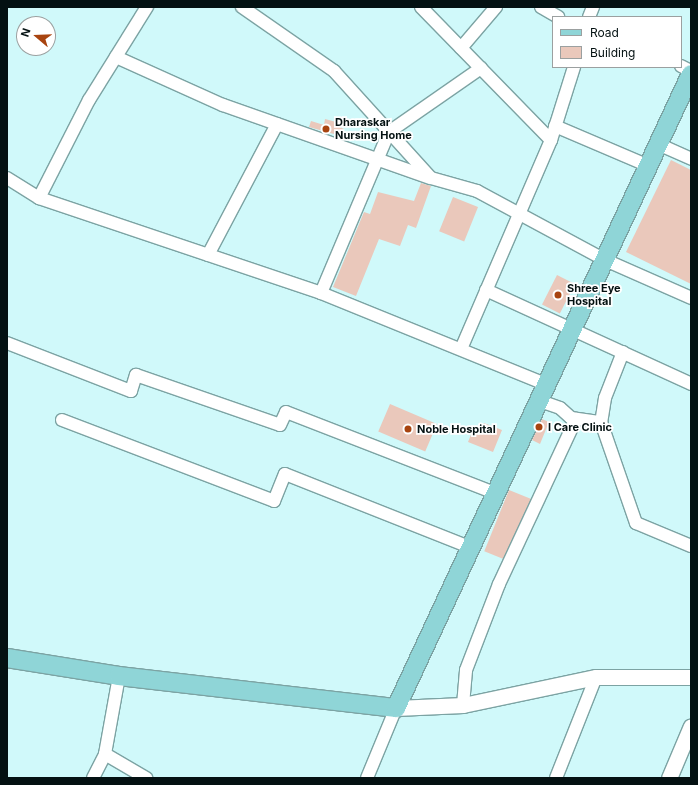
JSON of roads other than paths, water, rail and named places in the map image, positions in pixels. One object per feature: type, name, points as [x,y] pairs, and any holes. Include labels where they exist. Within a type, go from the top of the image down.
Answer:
[{"type":"main road","points":[[7,658],[119,676],[396,708],[548,385],[691,72]]},
{"type":"street","points":[[39,198],[116,57],[147,7]]},
{"type":"street","points":[[242,7],[334,70],[431,178]]},
{"type":"street","points":[[421,7],[551,140]]},
{"type":"street","points":[[460,48],[496,7]]},
{"type":"street","points":[[541,7],[556,16]]},
{"type":"street","points":[[116,57],[223,105],[431,178],[477,191],[605,260],[691,298]]},
{"type":"street","points":[[682,67],[691,72]]},
{"type":"street","points":[[321,293],[389,132],[481,68]]},
{"type":"street","points":[[461,349],[551,140],[574,68]]},
{"type":"street","points":[[208,255],[277,124]]},
{"type":"street","points":[[555,126],[648,166]]},
{"type":"street","points":[[658,144],[691,159]]},
{"type":"street","points":[[7,178],[39,198],[321,293],[548,385]]},
{"type":"street","points":[[486,290],[572,332],[624,352],[691,384]]},
{"type":"street","points":[[7,343],[131,391],[136,375],[280,425],[286,412],[497,494]]},
{"type":"street","points":[[624,352],[605,398],[601,422],[636,523],[691,546]]},
{"type":"street","points":[[540,401],[560,408],[576,419],[601,422]]},
{"type":"street","points":[[464,706],[466,670],[493,599],[576,419]]},
{"type":"street","points":[[62,420],[274,501],[285,474],[472,548]]},
{"type":"street","points":[[93,778],[105,754],[119,676]]},
{"type":"street","points":[[556,778],[596,677]]},
{"type":"street","points":[[367,778],[396,708],[464,706],[596,677],[691,677]]},
{"type":"street","points":[[669,778],[691,726]]},
{"type":"street","points":[[105,754],[146,778]]},
{"type":"place","name":"Dharaskar Nursing Home","points":[[326,129]]},
{"type":"place","name":"Shree Eye Hospital","points":[[558,295]]},
{"type":"place","name":"I Care Clinic","points":[[539,427]]},
{"type":"place","name":"Noble Hospital","points":[[408,429]]}]
